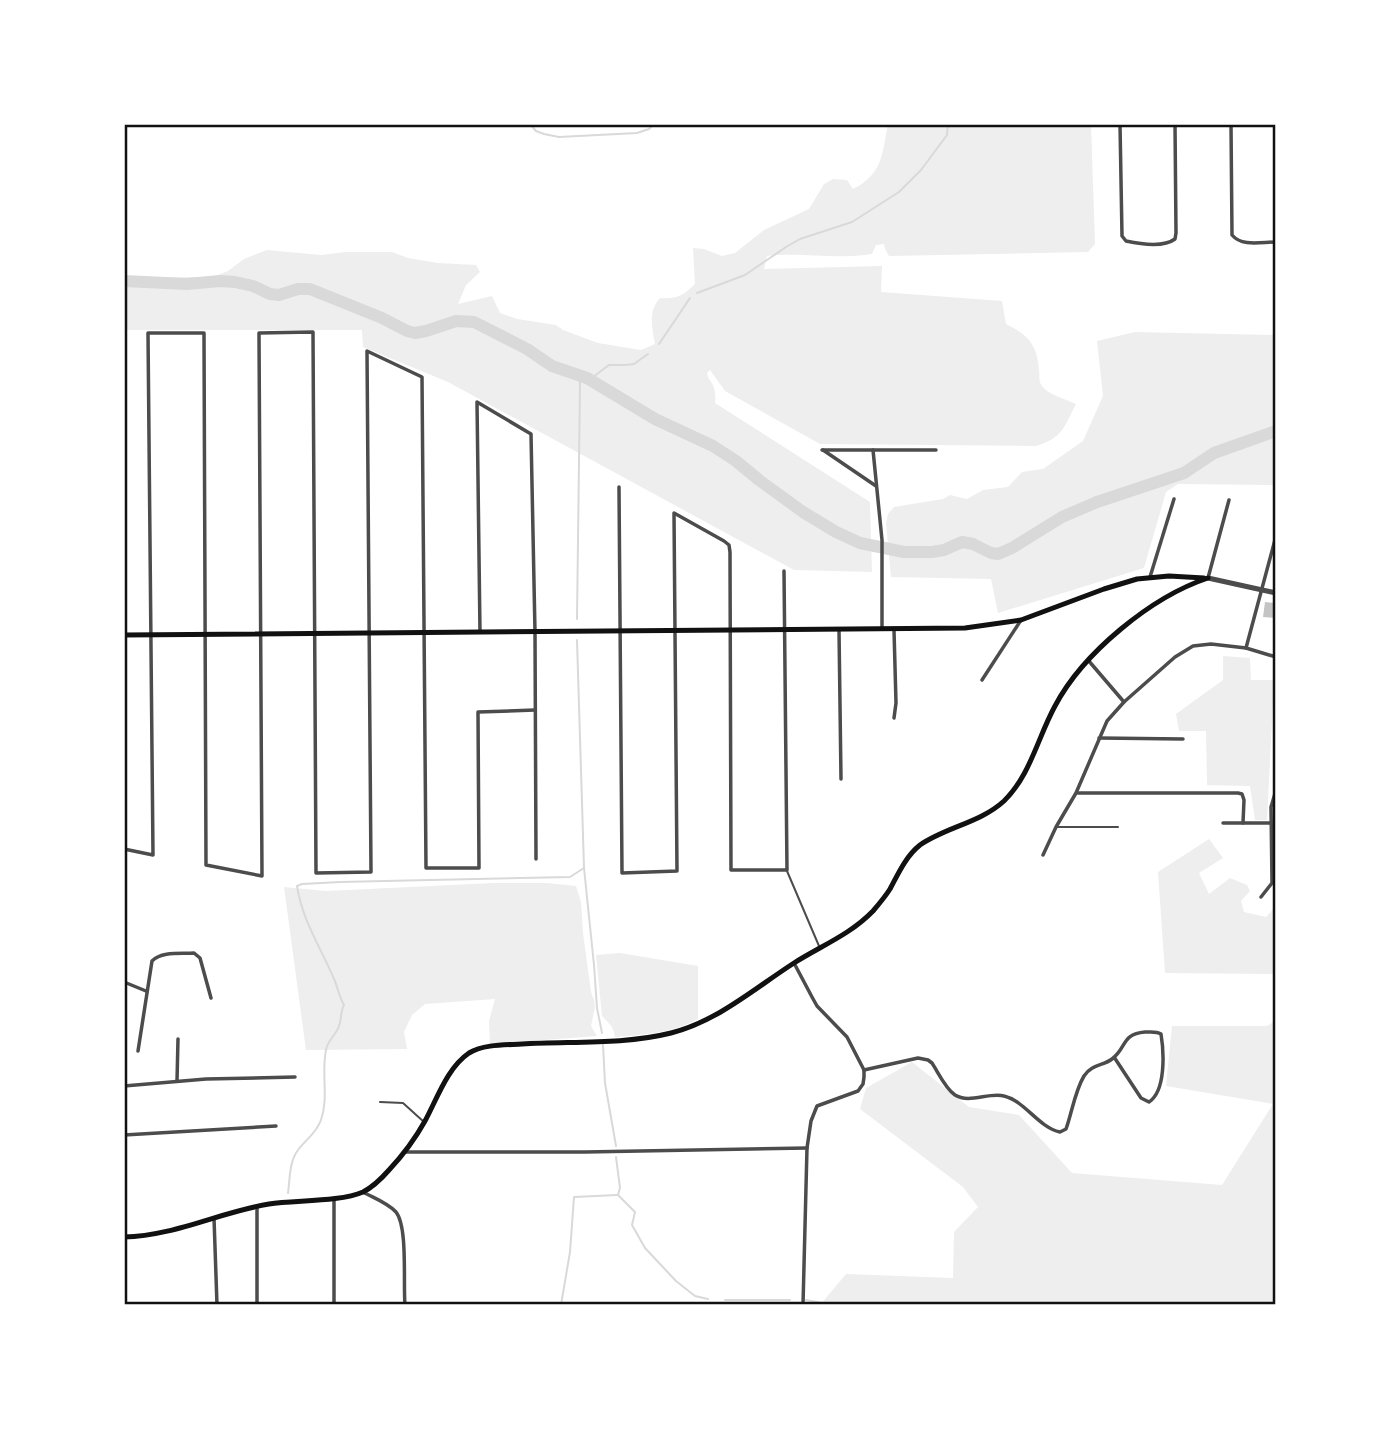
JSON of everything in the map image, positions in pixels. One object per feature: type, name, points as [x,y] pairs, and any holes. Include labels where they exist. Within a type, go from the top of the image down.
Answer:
[{"type":"main road","points":[[124,635],[965,628],[1021,620],[1121,583],[1150,577],[1208,578]]},
{"type":"main road","points":[[124,1237],[154,1234],[257,1207],[363,1192],[405,1152],[455,1067],[463,1058],[477,1050],[510,1045],[650,1037],[685,1029],[724,1010],[794,963],[841,936],[871,913],[886,895],[904,863],[919,846],[988,813],[1002,803],[1021,781],[1062,693],[1088,660],[1119,631],[1155,604],[1177,590],[1208,578]]},
{"type":"street","points":[[1120,124],[1122,236],[1126,241],[1140,244],[1167,244],[1175,239],[1175,124]]},
{"type":"street","points":[[1231,124],[1232,235],[1242,242],[1276,242]]},
{"type":"street","points":[[124,849],[153,855],[148,333],[204,333],[206,865],[262,876],[259,333],[313,332],[316,873],[371,872],[367,351],[422,377],[425,869],[480,868],[478,712],[535,710]]},
{"type":"street","points":[[480,632],[477,402],[531,434],[536,859]]},
{"type":"street","points":[[876,486],[822,450],[936,450]]},
{"type":"street","points":[[873,450],[883,563],[882,630]]},
{"type":"street","points":[[620,487],[622,873],[677,871],[674,513],[729,545],[731,870],[787,870],[784,571]]},
{"type":"street","points":[[1150,577],[1174,499]]},
{"type":"street","points":[[1229,500],[1208,578],[1276,593]]},
{"type":"street","points":[[1246,648],[1276,536]]},
{"type":"street","points":[[982,680],[1021,620]]},
{"type":"street","points":[[839,630],[841,779]]},
{"type":"street","points":[[894,630],[894,718]]},
{"type":"street","points":[[1043,855],[1076,793],[1107,721],[1124,702],[1175,657],[1194,646],[1211,644],[1246,648],[1276,657]]},
{"type":"street","points":[[1088,660],[1124,702]]},
{"type":"street","points":[[1099,738],[1183,739]]},
{"type":"street","points":[[1261,897],[1272,883],[1270,823],[1275,792]]},
{"type":"street","points":[[1076,793],[1238,793],[1242,794],[1244,800],[1243,823]]},
{"type":"street","points":[[1223,823],[1270,823]]},
{"type":"street","points":[[138,1051],[146,991],[155,957],[198,954],[211,998]]},
{"type":"street","points":[[794,963],[817,1006],[847,1037],[864,1070],[863,1084],[858,1091],[817,1106],[811,1121],[807,1148],[803,1305]]},
{"type":"street","points":[[124,982],[146,991]]},
{"type":"street","points":[[864,1070],[918,1058],[928,1060],[955,1095],[963,1098],[1003,1095],[1011,1098],[1047,1128],[1059,1132],[1066,1129],[1080,1084],[1088,1071],[1114,1057],[1133,1034],[1160,1033],[1163,1063],[1156,1096],[1149,1102],[1141,1098],[1114,1057]]},
{"type":"street","points":[[177,1080],[178,1039]]},
{"type":"street","points":[[124,1086],[177,1080],[295,1077]]},
{"type":"street","points":[[124,1135],[276,1126]]},
{"type":"street","points":[[405,1152],[585,1153],[807,1148]]},
{"type":"street","points":[[363,1192],[390,1206],[400,1217],[403,1230],[405,1305]]},
{"type":"street","points":[[334,1197],[334,1305]]},
{"type":"street","points":[[257,1207],[257,1305]]},
{"type":"street","points":[[214,1218],[217,1305]]},
{"type":"lane","points":[[1056,827],[1118,827]]},
{"type":"lane","points":[[787,870],[819,948]]},
{"type":"lane","points":[[380,1102],[403,1103],[424,1122]]},
{"type":"shaded area","points":[[888,124],[1091,124],[1095,244],[1088,252],[889,256],[884,244],[876,245],[872,254],[859,256],[767,256],[764,269],[882,266],[881,292],[1002,301],[1006,324],[1026,337],[1036,353],[1042,386],[1076,404],[1057,435],[1036,446],[820,444],[725,391],[710,370],[707,373],[714,387],[715,403],[870,502],[872,572],[794,570],[448,382],[363,347],[362,330],[124,330],[124,278],[213,277],[228,271],[244,259],[267,250],[321,255],[392,252],[408,258],[438,263],[476,265],[480,272],[466,285],[458,304],[492,296],[500,313],[517,319],[556,325],[598,343],[641,350],[655,344],[652,314],[660,298],[679,296],[695,284],[693,248],[722,256],[735,253],[764,230],[809,209],[824,184],[833,179],[847,180],[853,189],[863,183],[880,162]]},
{"type":"shaded area","points":[[1135,332],[1276,335],[1276,485],[1178,484],[1166,492],[1144,568],[998,613],[991,579],[891,577],[886,523],[888,514],[894,507],[943,499],[950,495],[967,499],[983,490],[1008,487],[1022,472],[1043,469],[1083,441],[1103,396],[1097,341]]},
{"type":"shaded area","points":[[1223,656],[1250,658],[1251,680],[1274,680],[1267,820],[1255,820],[1250,786],[1207,785],[1206,731],[1179,731],[1176,714],[1223,680]]},
{"type":"shaded area","points":[[1209,839],[1223,858],[1199,873],[1209,894],[1230,878],[1247,885],[1250,891],[1241,901],[1244,912],[1266,917],[1276,906],[1276,974],[1165,973],[1158,872]]},
{"type":"shaded area","points":[[494,883],[576,886],[581,902],[583,933],[595,1007],[591,1026],[597,1036],[490,1044],[489,1021],[495,999],[425,1004],[412,1015],[404,1032],[407,1049],[306,1050],[284,887],[326,891]]},
{"type":"shaded area","points":[[620,953],[698,966],[698,1019],[668,1030],[615,1037],[612,1028],[602,1016],[596,955]]},
{"type":"shaded area","points":[[1276,1020],[1276,1305],[820,1305],[846,1274],[953,1278],[954,1232],[978,1207],[963,1187],[860,1109],[866,1088],[912,1062],[969,1107],[1019,1115],[1072,1173],[1222,1185],[1273,1104],[1166,1086],[1172,1026],[1267,1026]]},
{"type":"building","points":[[1265,602],[1276,603],[1276,618],[1263,617]]},
{"type":"waterway","points":[[530,124],[536,131],[559,137],[637,133],[654,124]]},
{"type":"waterway","points":[[697,293],[745,275],[800,239],[852,222],[899,192],[921,170],[947,135],[948,124]]},
{"type":"waterway","points":[[124,281],[187,284],[235,282],[279,295],[298,289],[310,289],[415,333],[456,321],[474,322],[527,349],[552,366],[587,378],[655,419],[713,446],[803,512],[836,532],[860,543],[904,552],[944,550],[962,542],[998,554],[1062,517],[1097,502],[1184,473],[1214,453],[1276,431]]},
{"type":"waterway","points":[[659,344],[690,298]]},
{"type":"waterway","points":[[587,378],[593,377],[609,365],[634,364],[648,354]]},
{"type":"waterway","points":[[577,374],[580,383],[577,619]]},
{"type":"waterway","points":[[577,640],[584,868],[597,1008],[602,1033]]},
{"type":"waterway","points":[[288,1193],[295,1155],[321,1120],[326,1050],[339,1026],[344,1005],[307,922],[297,886],[340,882],[570,877],[584,868]]},
{"type":"waterway","points":[[603,1045],[605,1083],[616,1146]]},
{"type":"waterway","points":[[616,1157],[620,1188],[618,1195],[635,1212],[632,1225],[645,1248],[676,1281],[695,1296],[708,1299]]},
{"type":"waterway","points":[[561,1305],[570,1252],[574,1197],[617,1195]]},
{"type":"waterway","points":[[725,1300],[790,1300]]},
{"type":"waterway","points":[[806,1300],[834,1305]]}]
